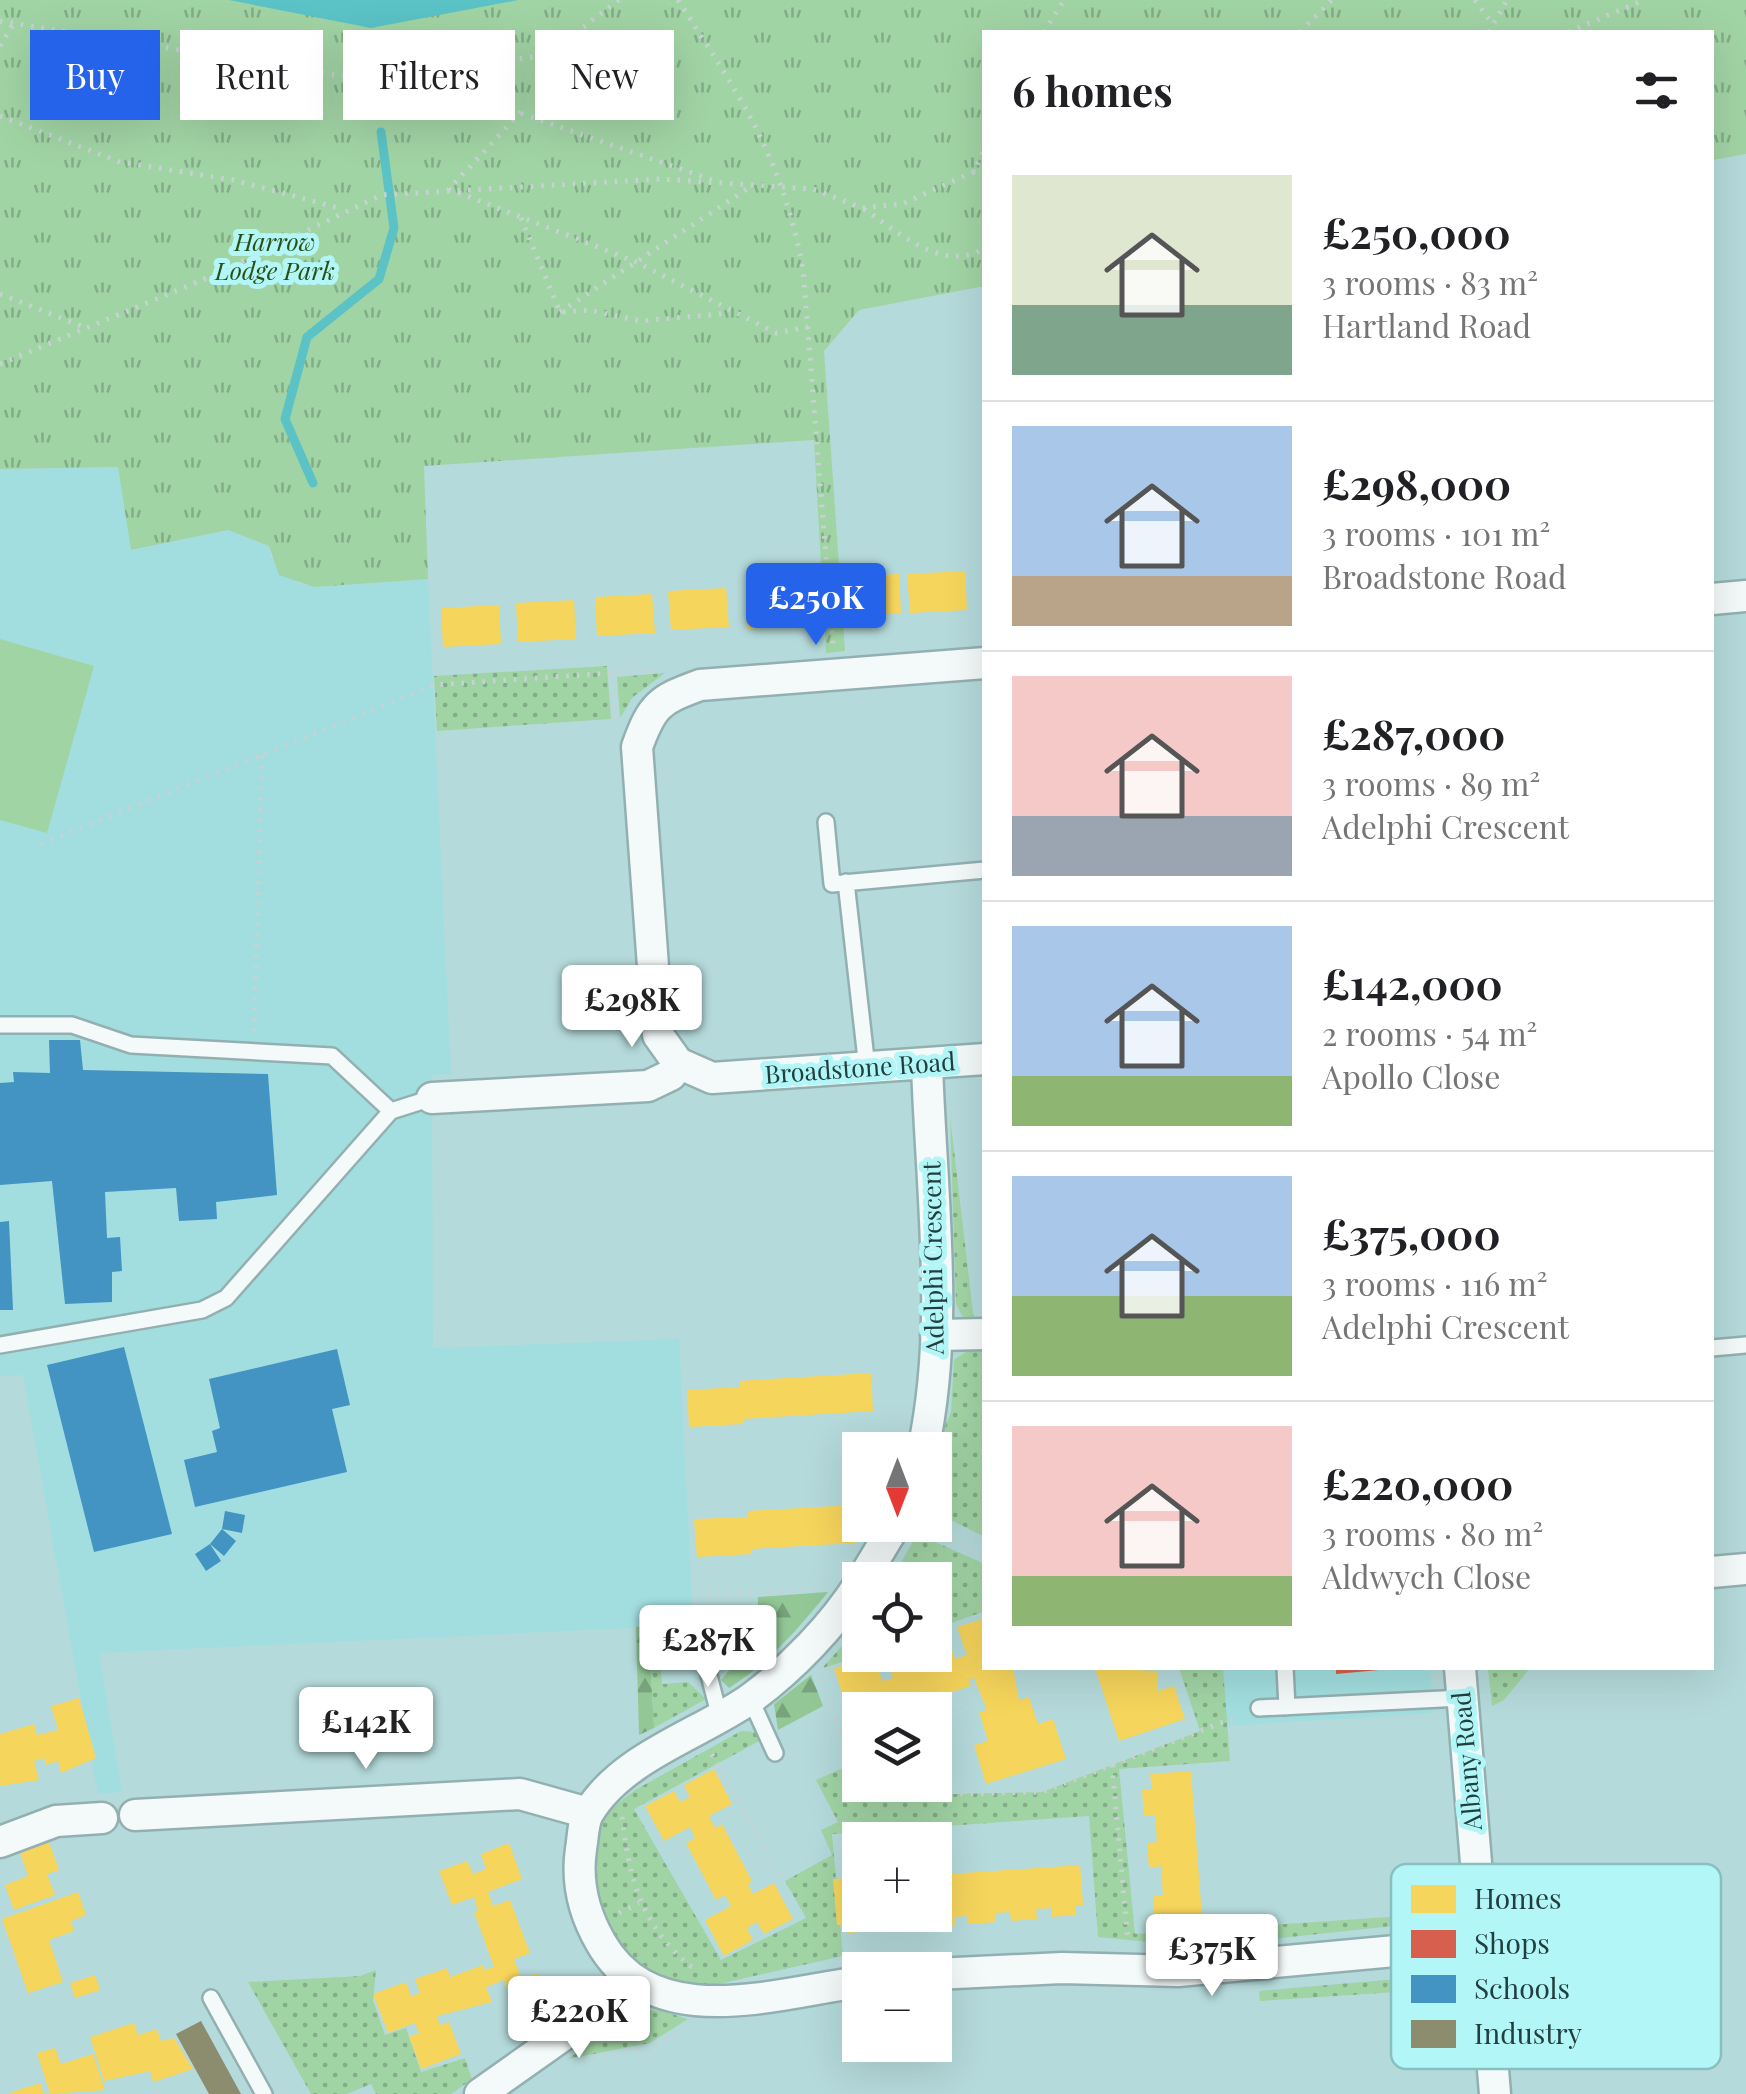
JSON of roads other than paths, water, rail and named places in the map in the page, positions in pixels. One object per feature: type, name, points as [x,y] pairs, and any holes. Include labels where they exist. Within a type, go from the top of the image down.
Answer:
[{"type":"street","points":[[1714,599],[1746,596]]},
{"type":"street","points":[[432,1098],[648,1086],[671,1075],[678,1063],[658,1036],[636,747],[647,718],[662,700],[700,685],[982,663]]},
{"type":"street","name":"Broadstone Road","points":[[678,1063],[712,1078],[982,1059]]},
{"type":"street","name":"Adelphi Crescent","points":[[927,1064],[936,1334],[934,1401],[927,1432]]},
{"type":"street","points":[[936,1334],[982,1334]]},
{"type":"street","points":[[1714,1572],[1746,1569]]},
{"type":"street","points":[[842,1605],[806,1648],[750,1698],[625,1774],[588,1813],[579,1865],[582,1903],[607,1954],[626,1976],[668,1998],[704,1988],[842,1983]]},
{"type":"street","name":"Albany Road","points":[[1460,1670],[1476,1864]]},
{"type":"street","points":[[154,1823],[520,1794],[588,1813]]},
{"type":"street","points":[[0,1842],[56,1820],[102,1818]]},
{"type":"street","points":[[952,1973],[1260,1966],[1391,1952]]},
{"type":"street","points":[[489,2091],[602,2007],[626,1976]]},
{"type":"street","name":"Albany Road","points":[[1493,2069],[1495,2094]]},
{"type":"lane","points":[[826,822],[832,884],[982,870]]},
{"type":"lane","points":[[846,882],[867,1068]]},
{"type":"lane","points":[[0,1025],[72,1025],[131,1045],[332,1056],[391,1111]]},
{"type":"lane","points":[[0,1345],[202,1310],[226,1298],[391,1111],[432,1098]]},
{"type":"lane","points":[[1714,1348],[1746,1346]]},
{"type":"lane","points":[[704,1656],[709,1724]]},
{"type":"lane","points":[[1285,1670],[1288,1706]]},
{"type":"lane","points":[[750,1698],[775,1754]]},
{"type":"lane","points":[[1260,1708],[1462,1698]]},
{"type":"lane","points":[[211,1998],[264,2094]]},
{"type":"waterway","points":[[313,483],[285,419],[307,337],[379,279],[394,228],[381,132]]},
{"type":"park label","name":"Harrow Lodge Park","points":[[275,256]]}]
